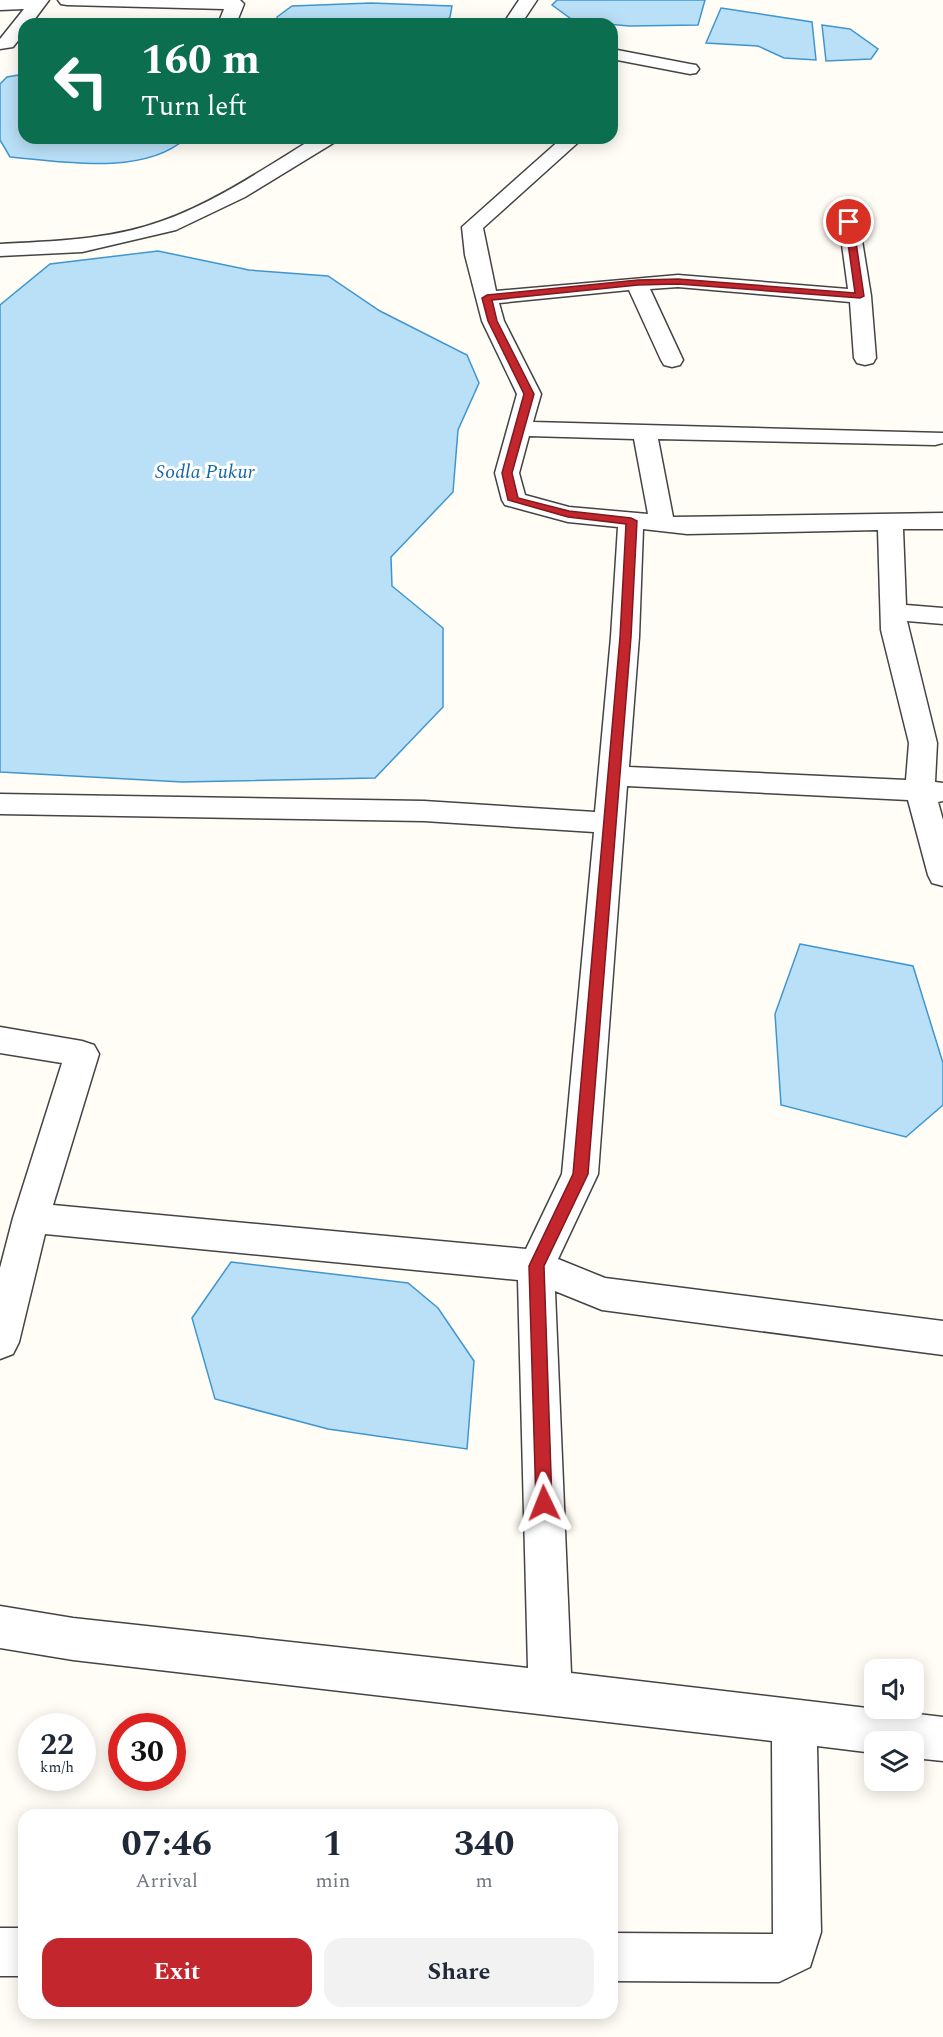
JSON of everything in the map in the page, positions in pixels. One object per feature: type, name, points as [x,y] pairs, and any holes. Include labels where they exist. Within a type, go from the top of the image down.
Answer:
[{"type":"street","points":[[67,0],[236,4],[230,18]]},
{"type":"street","points":[[516,18],[528,0]]},
{"type":"street","points":[[0,4],[38,2]]},
{"type":"street","points":[[26,18],[38,2]]},
{"type":"street","points":[[0,44],[7,43],[18,28]]},
{"type":"street","points":[[618,55],[690,69]]},
{"type":"street","points":[[0,250],[82,246],[169,226],[238,193],[318,144]]},
{"type":"street","points":[[566,144],[472,227],[476,255],[493,321],[529,394],[507,473],[514,500],[568,514],[687,526],[943,521]]},
{"type":"street","points":[[849,222],[860,296],[865,358]]},
{"type":"street","points":[[487,298],[678,281],[860,296]]},
{"type":"street","points":[[638,283],[672,360]]},
{"type":"street","points":[[519,429],[934,438]]},
{"type":"street","points":[[550,1692],[536,1266],[580,1174],[608,823],[626,637],[646,522],[645,432]]},
{"type":"street","points":[[890,521],[894,630],[923,743],[943,875]]},
{"type":"street","points":[[893,612],[943,616]]},
{"type":"street","points":[[613,776],[932,792]]},
{"type":"street","points":[[0,804],[424,811],[608,823]]},
{"type":"street","points":[[0,1040],[82,1054],[31,1218],[0,1342]]},
{"type":"street","points":[[31,1218],[536,1266],[602,1294],[943,1338]]},
{"type":"street","points":[[0,1627],[73,1639],[550,1692],[943,1739]]},
{"type":"street","points":[[618,1957],[779,1958],[793,1950],[797,1932],[794,1721]]},
{"type":"street","points":[[0,1952],[18,1952]]},
{"type":"water","points":[[557,0],[705,0],[698,25],[618,25],[618,18],[570,18],[552,5]]},
{"type":"water","points":[[371,3],[452,6],[449,18],[277,18],[292,6]]},
{"type":"water","points":[[721,8],[812,22],[816,60],[784,58],[758,46],[706,43]]},
{"type":"water","points":[[822,25],[850,29],[878,49],[871,59],[826,61]]},
{"type":"water","points":[[18,75],[18,144],[178,144],[149,158],[102,164],[10,157],[0,140],[0,84],[7,77]]},
{"type":"water","name":"Sodla Pukur","points":[[158,251],[249,270],[328,276],[380,311],[467,355],[479,383],[458,430],[453,492],[391,557],[392,586],[443,628],[443,707],[375,778],[182,782],[0,772],[0,305],[50,264]]},
{"type":"water","points":[[800,944],[913,966],[943,1063],[943,1105],[906,1137],[781,1105],[775,1014]]},
{"type":"water","points":[[231,1262],[408,1283],[438,1308],[474,1361],[467,1449],[328,1429],[215,1399],[192,1318]]},
{"type":"route","points":[[544,1503],[536,1266],[580,1174],[608,823],[626,637],[631,521],[568,514],[514,500],[507,473],[529,394],[493,321],[487,298],[678,281],[860,296],[849,222]]}]
